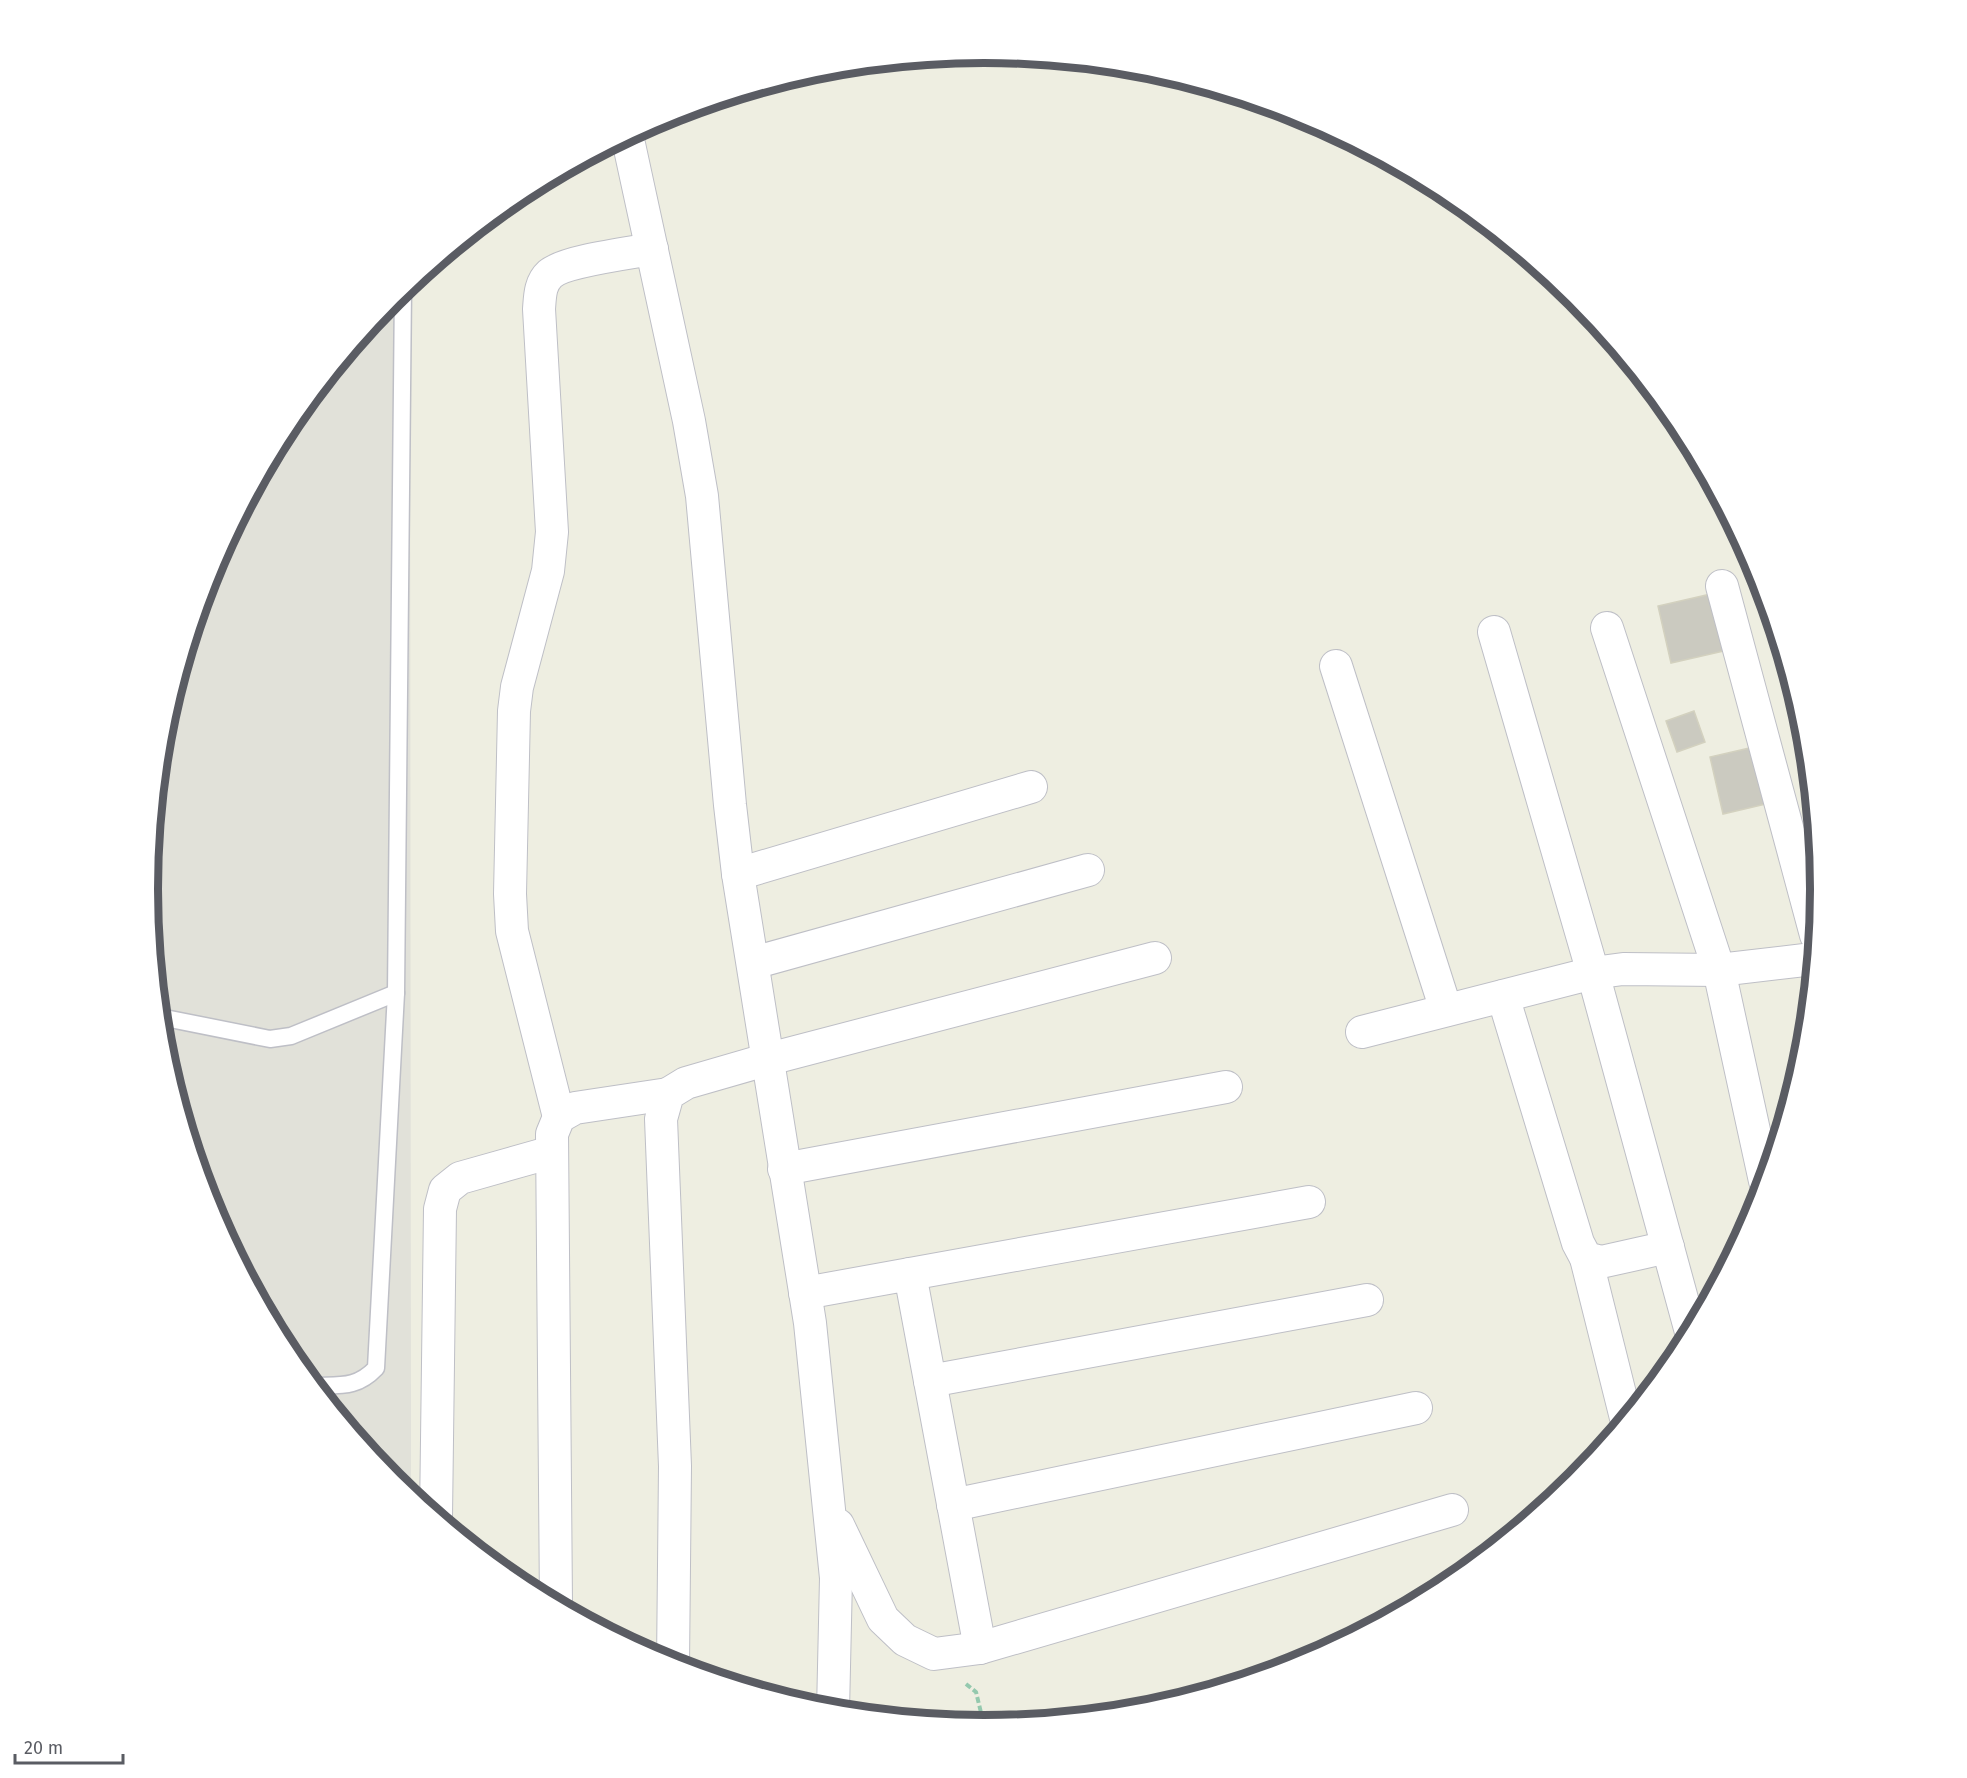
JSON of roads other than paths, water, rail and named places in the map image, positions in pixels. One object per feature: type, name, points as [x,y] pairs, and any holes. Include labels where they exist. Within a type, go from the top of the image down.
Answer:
[{"type":"street","points":[[629,143],[702,496],[738,874],[805,1293],[836,1578],[833,1701]]},
{"type":"street","points":[[556,1595],[552,1134],[559,1117],[512,931],[510,894],[514,711],[517,687],[548,571],[552,532],[539,309],[541,287],[551,273],[566,266],[652,249]]},
{"type":"street","points":[[1722,586],[1809,909]]},
{"type":"street","points":[[1607,628],[1719,970],[1762,1166]]},
{"type":"street","points":[[1494,633],[1593,972],[1688,1320]]},
{"type":"street","points":[[1336,666],[1446,1010]]},
{"type":"street","points":[[738,874],[1030,787]]},
{"type":"street","points":[[753,963],[1088,870]]},
{"type":"street","points":[[559,1117],[575,1108],[668,1094],[686,1083],[769,1059],[1155,958]]},
{"type":"street","points":[[1362,1032],[1593,972],[1623,969],[1719,970],[1806,960]]},
{"type":"street","points":[[1503,996],[1578,1243],[1586,1258],[1624,1410]]},
{"type":"street","points":[[784,1169],[1226,1087]]},
{"type":"street","points":[[668,1094],[661,1119],[675,1466],[673,1654]]},
{"type":"street","points":[[436,1507],[440,1209],[445,1190],[460,1178],[552,1152]]},
{"type":"street","points":[[805,1293],[1309,1202]]},
{"type":"street","points":[[1586,1258],[1601,1262],[1668,1247]]},
{"type":"street","points":[[910,1274],[980,1648]]},
{"type":"street","points":[[930,1381],[1367,1300]]},
{"type":"street","points":[[953,1505],[1416,1408]]},
{"type":"street","points":[[828,1505],[883,1619],[905,1640],[934,1654],[980,1648],[1452,1510]]},
{"type":"lane","points":[[323,1386],[352,1384],[367,1377],[376,1368],[396,993],[403,301]]},
{"type":"lane","points":[[168,1019],[270,1039],[291,1036],[396,993]]}]
